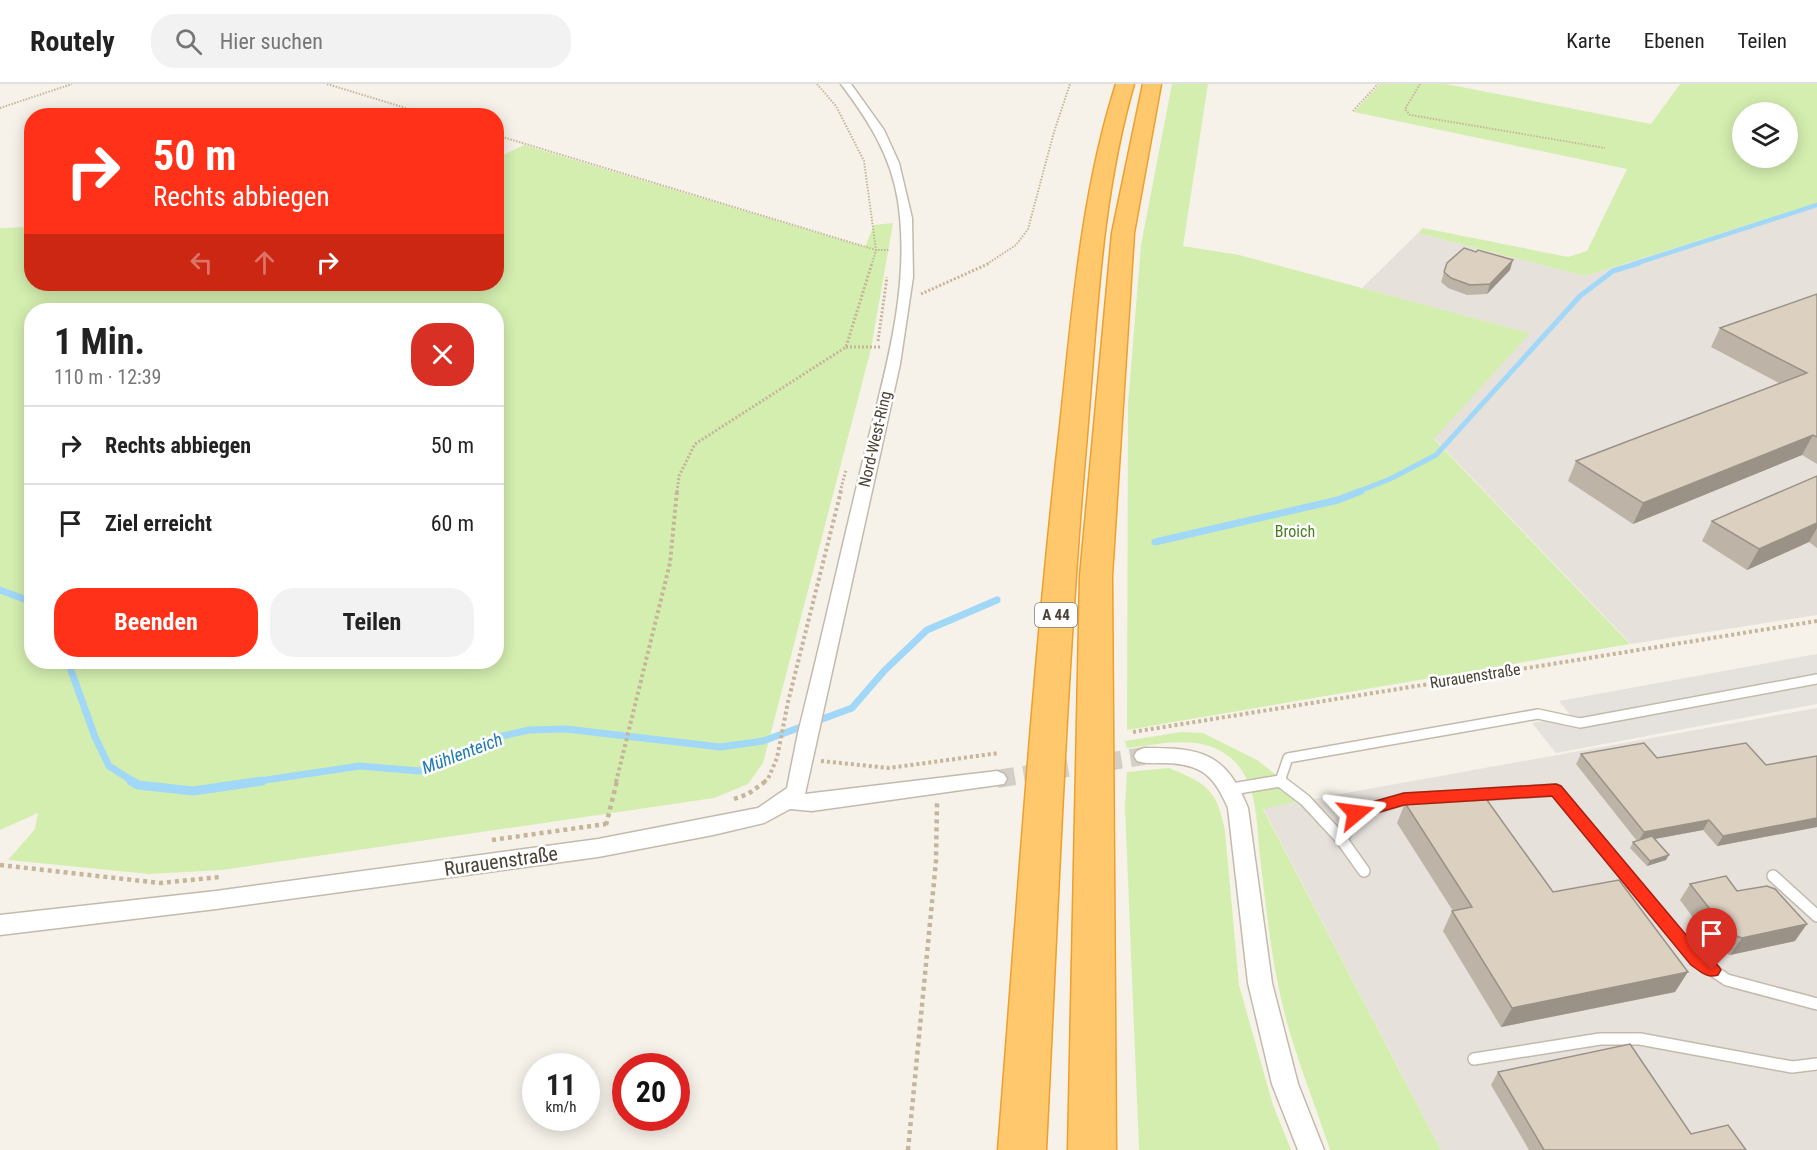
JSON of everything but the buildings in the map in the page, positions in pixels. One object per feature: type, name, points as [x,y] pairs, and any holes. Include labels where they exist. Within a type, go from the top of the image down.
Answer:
[{"type":"highway","name":"A 44","points":[[1022,1150],[1060,562],[1093,233],[1115,117],[1125,84]]},
{"type":"highway","name":"A 44","points":[[1092,1150],[1096,576],[1123,233],[1152,84]]},
{"type":"street","name":"Nord-West-Ring","points":[[787,801],[797,791],[905,303],[907,219],[896,167],[879,129],[846,84]]},
{"type":"street","points":[[1144,756],[1184,756],[1209,764],[1224,777],[1232,789],[1238,808],[1260,983],[1285,1084],[1311,1150]]},
{"type":"street","points":[[787,801],[812,803],[998,779]]},
{"type":"street","name":"Rurauenstraße","points":[[0,926],[216,900],[598,848],[753,818],[764,815],[787,801]]},
{"type":"lane","points":[[1281,781],[1288,758],[1538,714],[1580,723],[1817,679]]},
{"type":"lane","points":[[1232,789],[1281,781],[1305,801],[1342,840],[1364,871]]},
{"type":"lane","points":[[1342,840],[1356,813],[1404,799],[1556,790],[1697,960],[1727,980],[1817,1004]]},
{"type":"lane","points":[[1773,876],[1817,916]]},
{"type":"lane","points":[[1474,1059],[1600,1039],[1640,1039],[1792,1067],[1817,1064]]},
{"type":"path","points":[[0,108],[72,84]]},
{"type":"path","points":[[327,84],[406,108]]},
{"type":"path","points":[[816,84],[836,106],[864,160],[876,250],[846,347]]},
{"type":"path","points":[[905,303],[992,261],[1024,236],[1030,226],[1046,161],[1070,84]]},
{"type":"path","points":[[1353,111],[1377,84]]},
{"type":"path","points":[[1420,84],[1405,109],[1410,115],[1605,148]]},
{"type":"path","points":[[504,137],[876,250],[908,250]]},
{"type":"path","points":[[888,250],[888,258]]},
{"type":"path","points":[[875,357],[888,267]]},
{"type":"path","points":[[598,848],[626,749],[670,563],[679,476],[695,444],[846,347],[896,348]]},
{"type":"path","points":[[725,803],[748,794],[768,779],[777,758],[788,702],[848,464]]},
{"type":"path","name":"Rurauenstraße","points":[[1133,732],[1817,621]]},
{"type":"path","points":[[777,758],[803,758],[889,768],[999,753]]},
{"type":"path","points":[[908,1150],[936,861],[937,787]]},
{"type":"path","points":[[490,840],[617,822]]},
{"type":"path","points":[[0,865],[9,864],[160,883],[224,876]]},
{"type":"shaded area","points":[[1817,203],[1817,615],[1631,644],[1434,438],[1529,333],[1362,288],[1418,233],[1585,276]]},
{"type":"shaded area","points":[[1817,654],[1817,704],[1556,753],[1532,723],[1571,716],[1559,701]]},
{"type":"shaded area","points":[[1817,708],[1817,1150],[1441,1150],[1263,808]]},
{"type":"green space","name":"Broich","points":[[1172,84],[1208,84],[1183,246],[1239,255],[1530,333],[1434,439],[1630,644],[1127,730],[1128,404],[1141,245]]},
{"type":"green space","points":[[1380,84],[1446,84],[1651,124],[1680,84],[1817,84],[1817,203],[1585,276],[1418,233],[1423,228],[1568,257],[1587,251],[1627,169],[1354,112]]},
{"type":"green space","points":[[524,145],[865,247],[874,225],[893,223],[871,349],[763,763],[748,784],[714,798],[222,870],[149,874],[8,860],[35,829],[38,813],[0,830],[0,228],[24,227],[24,291],[504,291],[504,155]]},
{"type":"green space","points":[[1181,732],[1203,733],[1257,760],[1280,778],[1295,802],[1263,809],[1441,1150],[1330,1150],[1293,1042],[1279,989],[1267,914],[1255,805],[1247,780],[1232,759],[1208,746],[1182,742],[1127,748],[1125,741]]},
{"type":"green space","points":[[1169,768],[1193,779],[1209,790],[1222,817],[1239,985],[1273,1105],[1291,1150],[1139,1150],[1125,807],[1127,772]]},
{"type":"waterway","points":[[1634,264],[1817,205]]},
{"type":"waterway","points":[[1357,492],[1390,479],[1436,455],[1580,296],[1613,271],[1639,263]]},
{"type":"waterway","points":[[1155,542],[1338,500],[1361,491]]},
{"type":"waterway","name":"Mühlenteich","points":[[0,590],[24,599]]},
{"type":"waterway","name":"Mühlenteich","points":[[252,782],[360,766],[419,771],[457,758],[498,737],[529,730],[566,729],[720,747],[763,741],[852,708],[885,670],[927,630],[997,600]]},
{"type":"waterway","name":"Mühlenteich","points":[[71,669],[95,737],[109,766],[134,782]]},
{"type":"waterway","name":"Mühlenteich","points":[[131,781],[138,785],[193,791],[262,781]]},
{"type":"tunnel","points":[[997,779],[1144,756]]},
{"type":"route","points":[[1356,813],[1404,799],[1556,790],[1664,922],[1697,960],[1712,970]]}]
